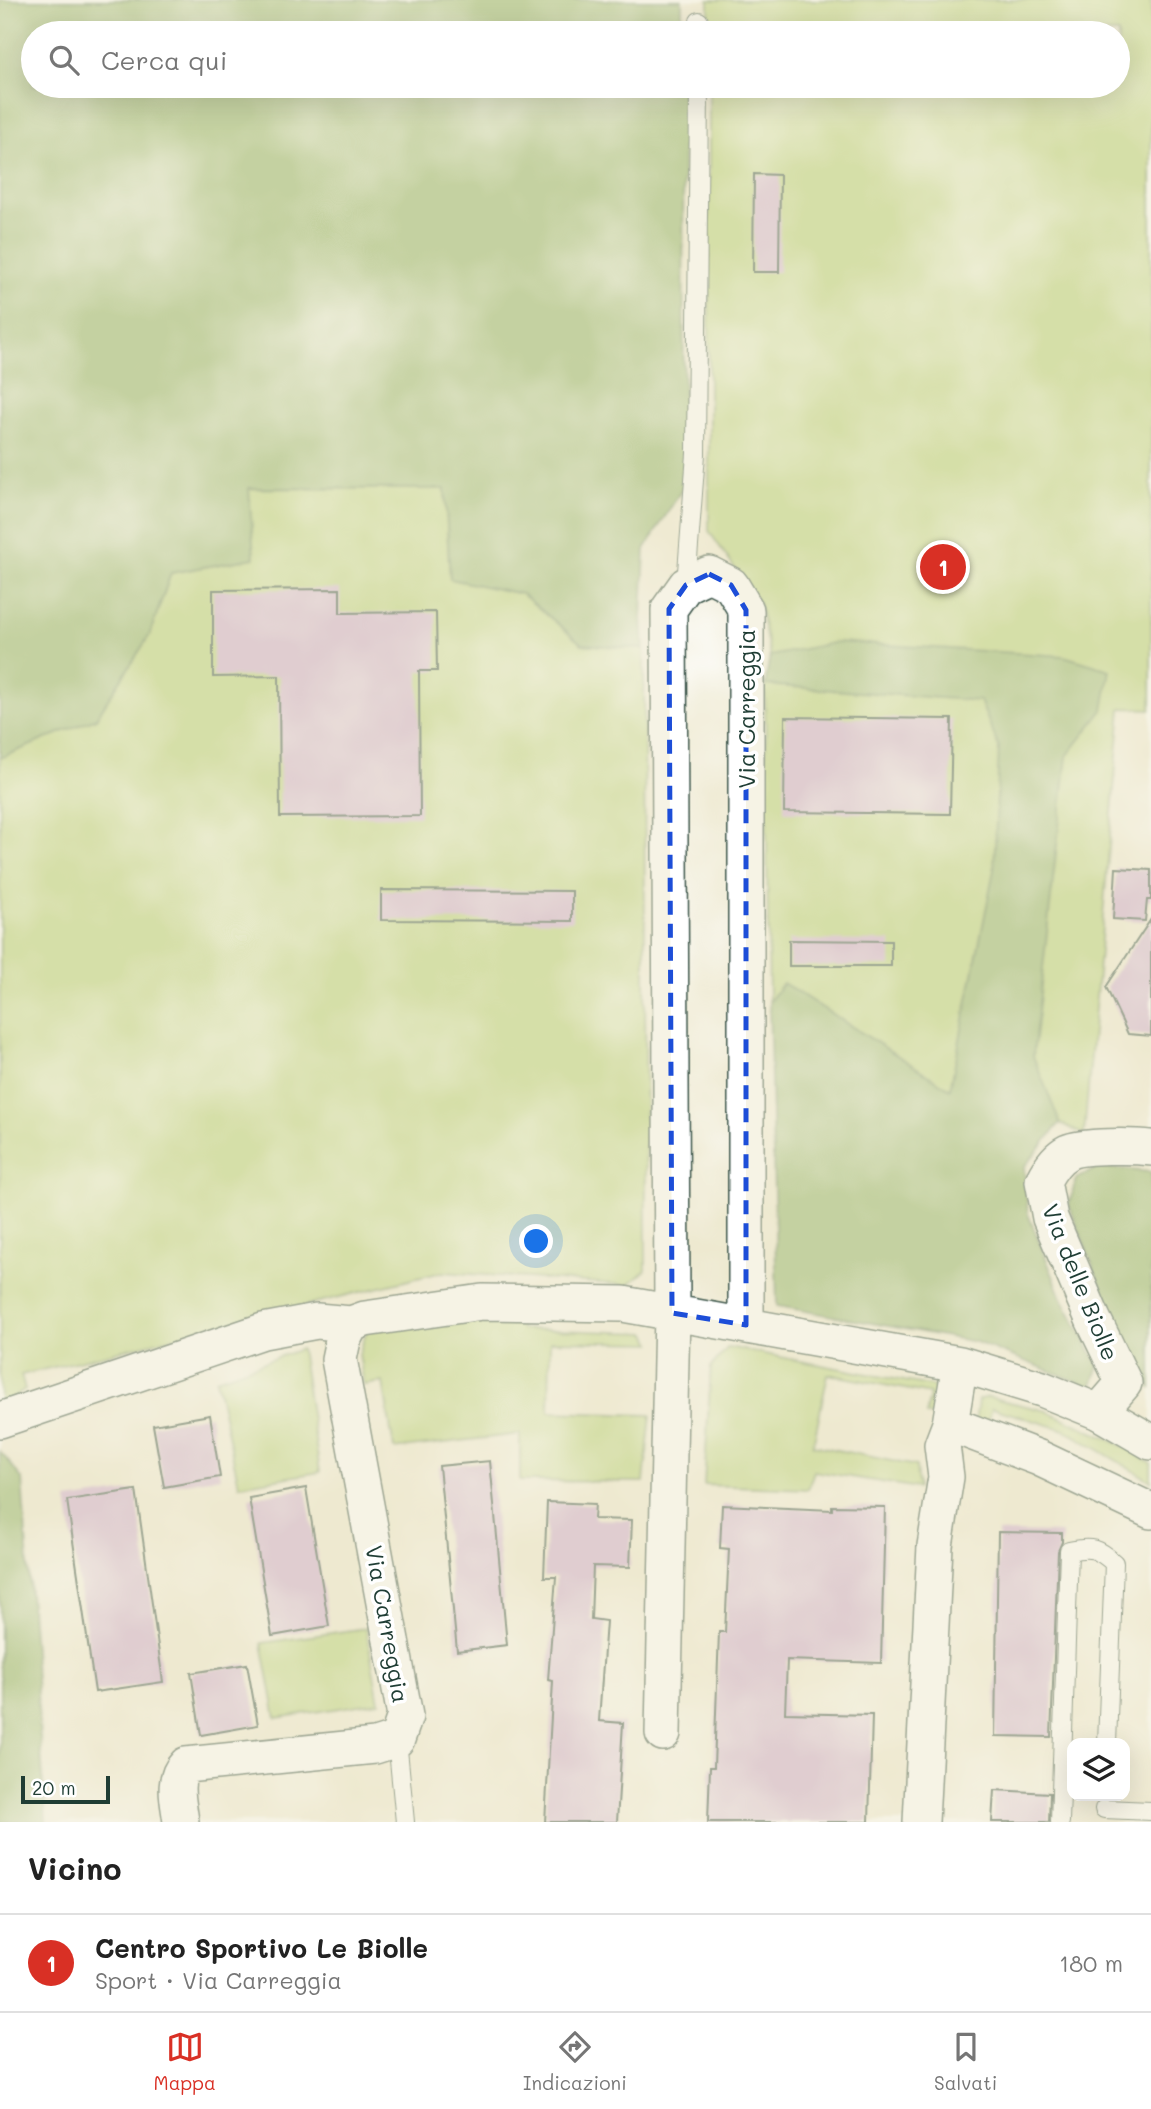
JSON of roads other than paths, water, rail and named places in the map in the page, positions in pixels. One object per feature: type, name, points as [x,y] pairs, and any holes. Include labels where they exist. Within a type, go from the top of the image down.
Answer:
[{"type":"street","name":"Via Carreggia","points":[[686,585],[709,574],[731,585],[746,610],[746,1325]]},
{"type":"street","points":[[663,1733],[672,1312],[669,609],[686,585]]},
{"type":"street","name":"Via delle Biolle","points":[[1099,1412],[1124,1383],[1049,1218],[1043,1181],[1053,1164],[1070,1151],[1103,1147],[1151,1148]]},
{"type":"street","points":[[0,1420],[264,1331],[317,1321],[351,1324],[365,1319],[482,1301],[623,1304],[960,1364],[1042,1389],[1099,1412],[1151,1442]]},
{"type":"street","name":"Via Carreggia","points":[[351,1324],[343,1339],[339,1359],[405,1716],[397,1739]]},
{"type":"street","points":[[921,1822],[935,1546],[946,1477],[942,1445],[950,1424],[960,1364]]},
{"type":"street","points":[[950,1424],[1039,1458],[1151,1511]]},
{"type":"street","points":[[181,1822],[176,1781],[179,1772],[186,1765],[375,1746],[397,1739]]},
{"type":"lane","points":[[686,585],[696,454],[699,98]]},
{"type":"lane","points":[[1060,1822],[1069,1551],[1086,1547],[1102,1552],[1114,1563],[1107,1738]]},
{"type":"lane","points":[[397,1739],[405,1822]]},
{"type":"lane","points":[[1104,1809],[1151,1811]]},
{"type":"place","name":"Centro Sportivo Le Biolle","points":[[943,567]]}]
